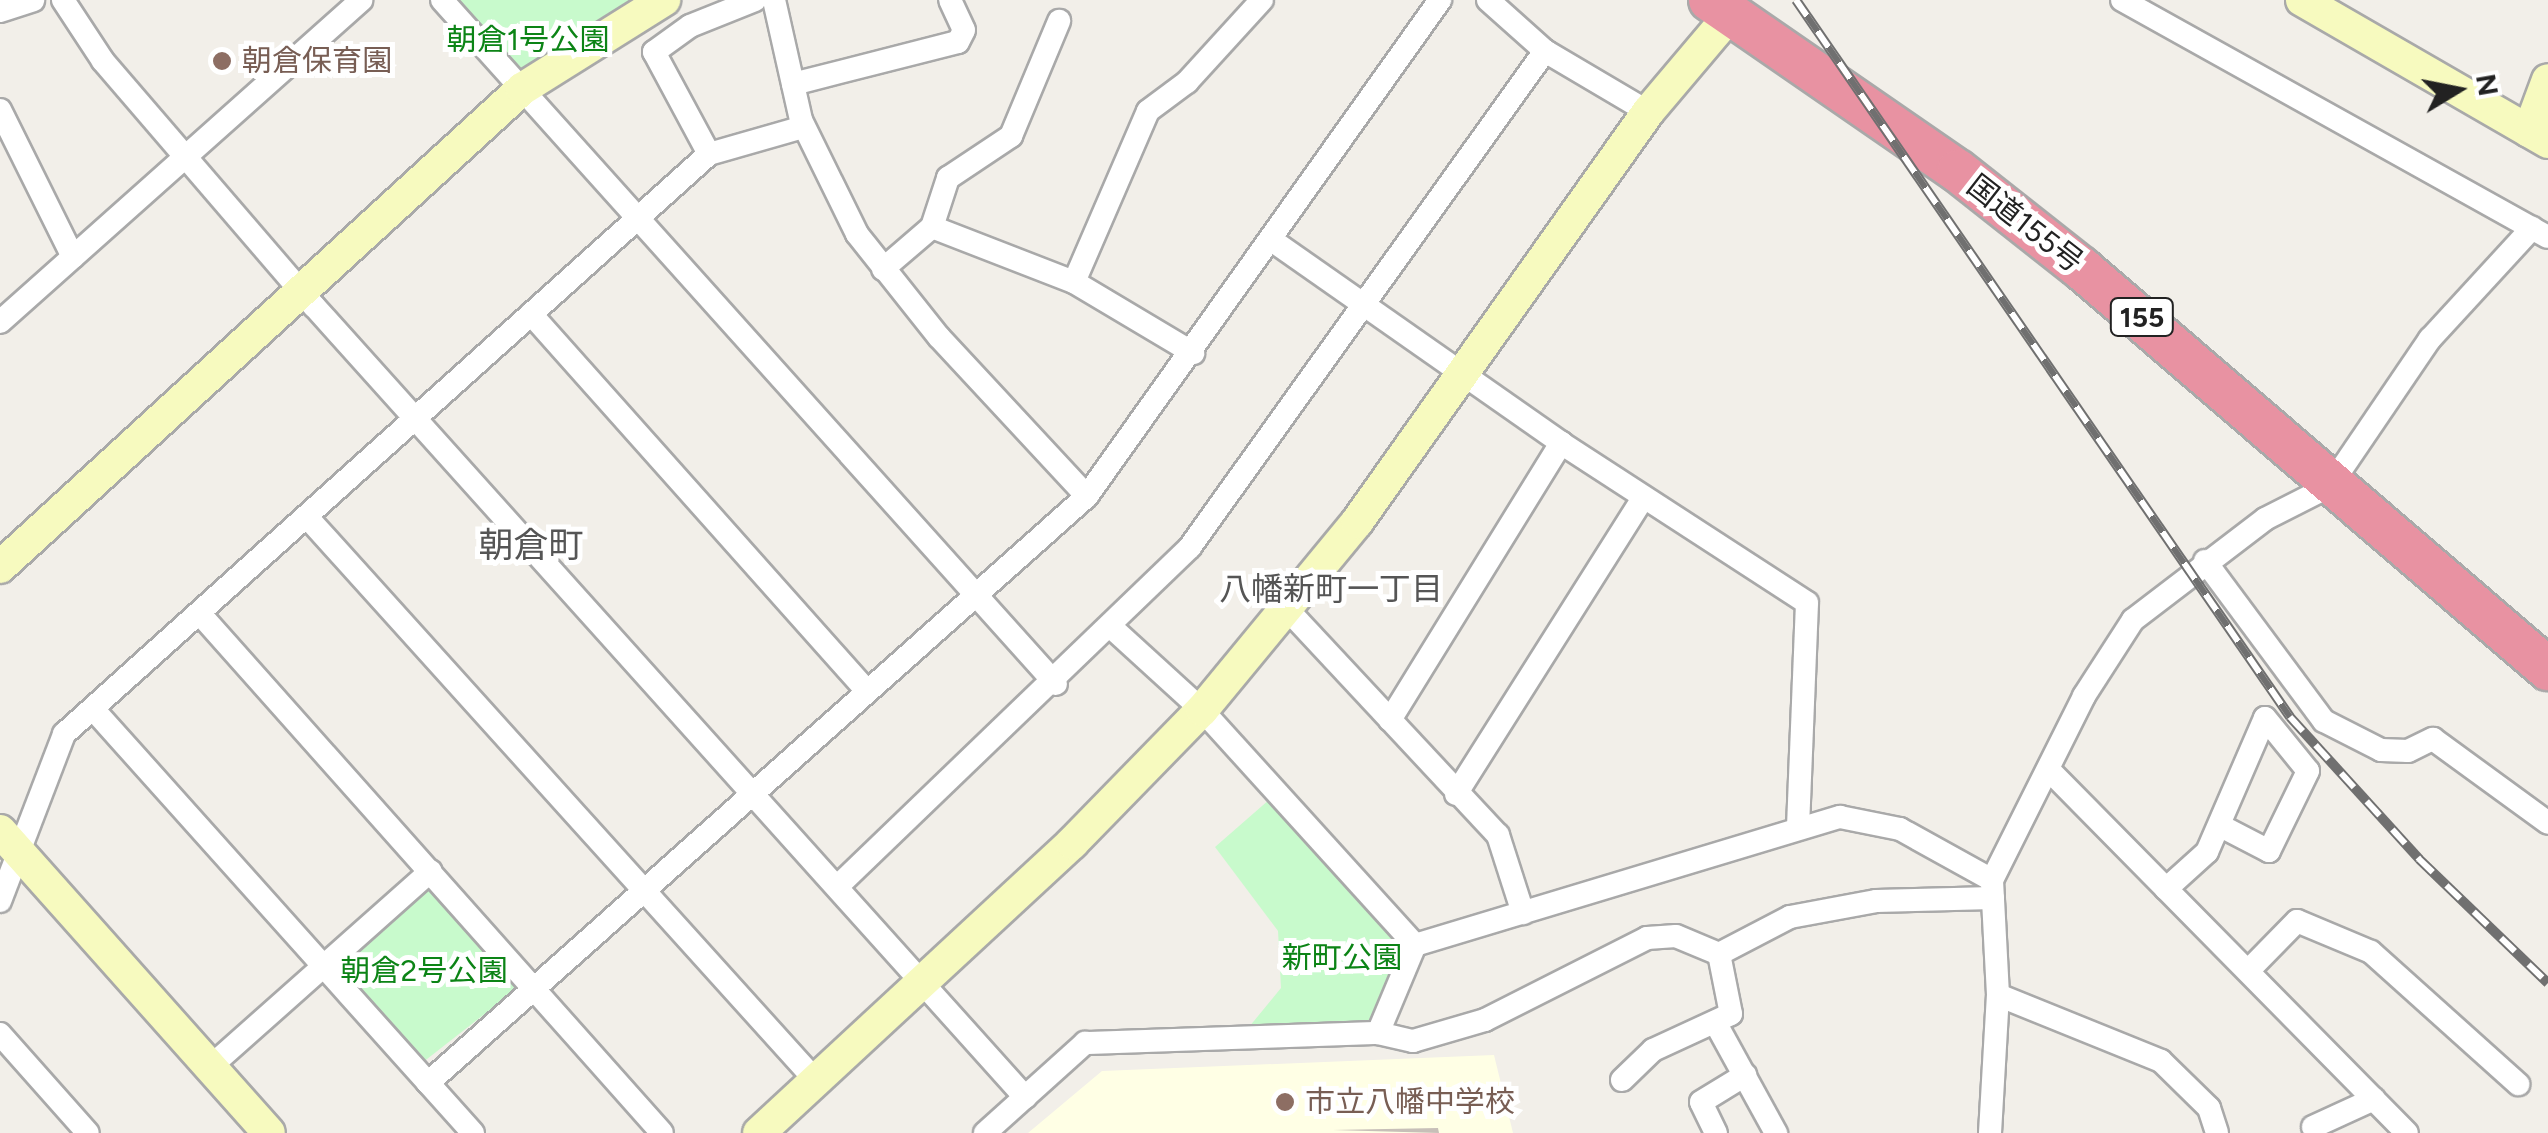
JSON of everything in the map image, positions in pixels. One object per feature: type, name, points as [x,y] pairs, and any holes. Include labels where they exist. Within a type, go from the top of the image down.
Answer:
[{"type":"highway","name":"国道155号","points":[[1720,8],[1958,171],[2198,362],[2328,482],[2548,669]]},
{"type":"street","points":[[0,11],[33,0]]},
{"type":"street","points":[[64,0],[103,62],[186,160],[925,978],[1025,1097]]},
{"type":"street","points":[[0,322],[361,0]]},
{"type":"street","points":[[442,0],[1056,684]]},
{"type":"street","points":[[708,154],[654,52],[690,26],[754,0]]},
{"type":"street","points":[[774,0],[803,126],[884,269],[1086,496]]},
{"type":"street","points":[[793,84],[958,42],[964,30],[950,0]]},
{"type":"street","points":[[1074,282],[1148,111],[1187,82],[1262,0]]},
{"type":"street","points":[[428,1083],[538,989],[1086,496],[1273,241],[1440,0]]},
{"type":"street","points":[[1488,0],[1545,51],[1648,112]]},
{"type":"street","points":[[1990,1133],[1998,995],[1992,889],[2084,696],[2133,620],[2204,561],[2264,519],[2308,503],[2328,482],[2430,339],[2540,233],[2122,0]]},
{"type":"street","points":[[2302,0],[2542,116]]},
{"type":"street","points":[[2344,0],[2542,116]]},
{"type":"street","points":[[0,568],[300,288],[522,89],[648,4]]},
{"type":"street","points":[[759,1133],[1202,710],[1287,609],[1463,374],[1720,8]]},
{"type":"street","points":[[884,269],[932,227],[948,178],[1010,136],[1060,21]]},
{"type":"street","points":[[840,884],[1056,684],[1190,547],[1366,309],[1545,51]]},
{"type":"street","points":[[0,110],[73,256]]},
{"type":"street","points":[[0,901],[10,844],[64,734],[201,615],[708,154],[803,126]]},
{"type":"street","points":[[932,227],[1074,282],[1193,353]]},
{"type":"street","points":[[1273,241],[1561,444],[1807,602],[1798,827]]},
{"type":"street","points":[[530,314],[867,691]]},
{"type":"street","points":[[1390,720],[1561,444]]},
{"type":"street","points":[[1456,794],[1644,498]]},
{"type":"street","points":[[307,517],[816,1081]]},
{"type":"street","points":[[2204,561],[2324,721],[2381,750],[2408,751],[2432,740],[2548,823]]},
{"type":"street","points":[[1287,609],[1498,836],[1523,914]]},
{"type":"street","points":[[201,615],[538,989],[662,1133]]},
{"type":"street","points":[[1110,626],[1202,710],[1415,945]]},
{"type":"street","points":[[94,710],[473,1133]]},
{"type":"street","points":[[2166,889],[2207,852],[2265,718],[2308,772],[2269,850],[2219,825]]},
{"type":"street","points":[[2050,772],[2407,1133]]},
{"type":"street","points":[[1415,945],[1840,817],[1900,829],[1992,889]]},
{"type":"street","points":[[10,844],[269,1133]]},
{"type":"street","points":[[210,1067],[431,871]]},
{"type":"street","points":[[985,1133],[1085,1043],[1378,1034],[1413,1041],[1484,1020],[1647,938],[1676,936],[1720,954],[1790,918],[1876,901],[1992,889]]},
{"type":"street","points":[[2248,971],[2297,921],[2371,952],[2518,1084]]},
{"type":"street","points":[[1378,1034],[1415,945]]},
{"type":"street","points":[[1622,1080],[1653,1050],[1730,1014],[1720,954]]},
{"type":"street","points":[[1998,995],[2161,1060],[2209,1108],[2218,1133]]},
{"type":"street","points":[[1715,1022],[1776,1133]]},
{"type":"street","points":[[0,1034],[88,1133]]},
{"type":"street","points":[[1716,1133],[1700,1102],[1745,1076]]},
{"type":"street","points":[[2314,1126],[2374,1099]]},
{"type":"shaded area","name":"市立八幡中学校","points":[[1494,1055],[1513,1133],[1028,1133],[1102,1071]]},
{"type":"green space","name":"朝倉1号公園","points":[[442,0],[637,0],[522,89]]},
{"type":"green space","name":"新町公園","points":[[1277,793],[1415,945],[1378,1033],[1240,1038],[1281,988],[1278,931],[1215,847]]},
{"type":"green space","name":"朝倉2号公園","points":[[433,883],[516,989],[417,1067],[334,961]]},
{"type":"building","points":[[1438,1128],[1439,1133],[1333,1130]]},
{"type":"railway","points":[[1796,0],[2290,717],[2419,859],[2548,983]]},
{"type":"place","name":"朝倉保育園","points":[[222,61]]},
{"type":"place","name":"市立八幡中学校","points":[[1285,1102]]},
{"type":"district","name":"朝倉町","points":[[531,545]]},
{"type":"district","name":"八幡新町一丁目","points":[[1331,589]]}]
